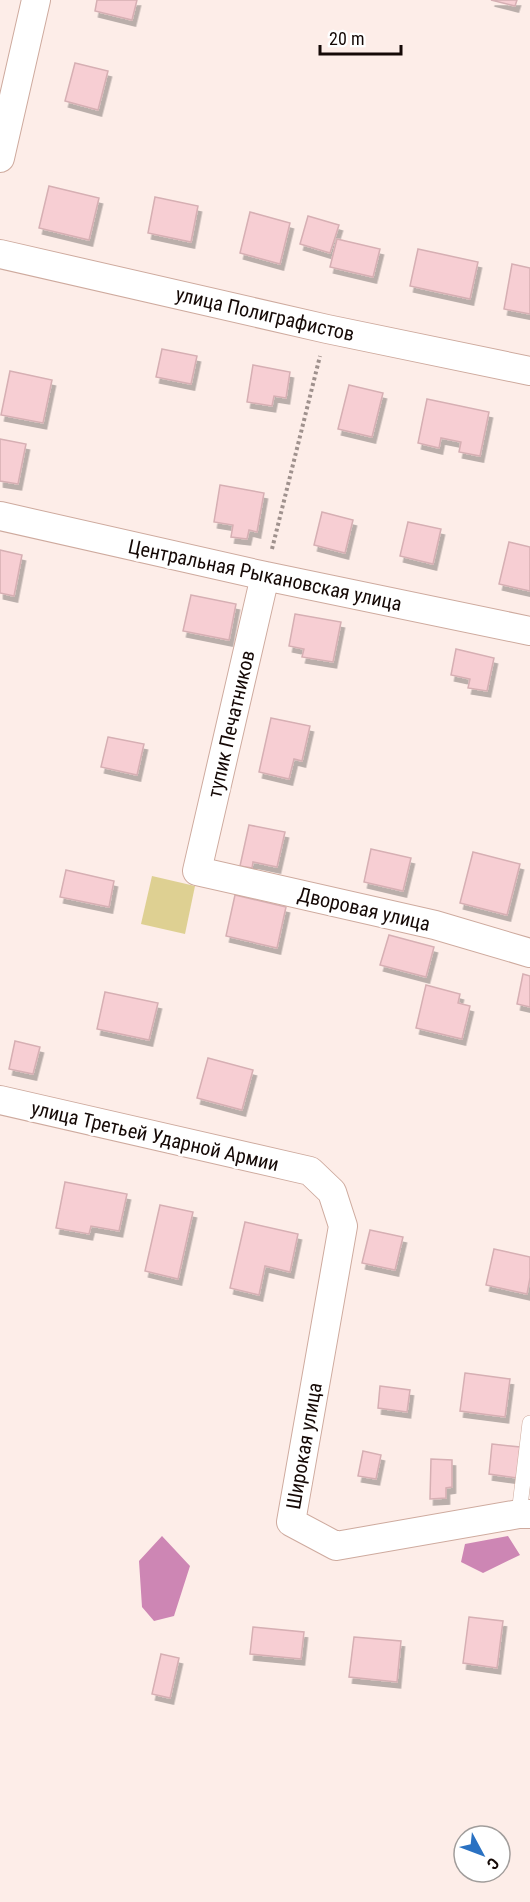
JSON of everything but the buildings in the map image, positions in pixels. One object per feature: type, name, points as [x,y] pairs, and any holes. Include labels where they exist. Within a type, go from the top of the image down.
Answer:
[{"type":"street","points":[[0,158],[36,0]]},
{"type":"street","name":"улица Полиграфистов","points":[[0,254],[327,328],[530,370]]},
{"type":"street","name":"Центральная Рыкановская улица","points":[[0,516],[265,576],[530,631]]},
{"type":"street","name":"тупик Печатников","points":[[197,871],[265,576]]},
{"type":"street","name":"Дворовая улица","points":[[197,871],[435,925],[530,953]]},
{"type":"street","name":"улица Третьей Ударной Армии","points":[[0,1100],[309,1171]]},
{"type":"street","name":"Широкая улица","points":[[309,1171],[332,1192],[343,1226],[291,1522],[336,1546],[524,1514]]},
{"type":"lane","points":[[524,1514],[530,1423]]},
{"type":"path","points":[[265,576],[327,328]]},
{"type":"shaded area","points":[[152,876],[195,886],[185,934],[141,924]]},
{"type":"shaded area","points":[[162,1536],[190,1566],[174,1616],[154,1621],[142,1607],[139,1561]]},
{"type":"shaded area","points":[[508,1536],[520,1555],[483,1573],[461,1562],[465,1544]]}]
